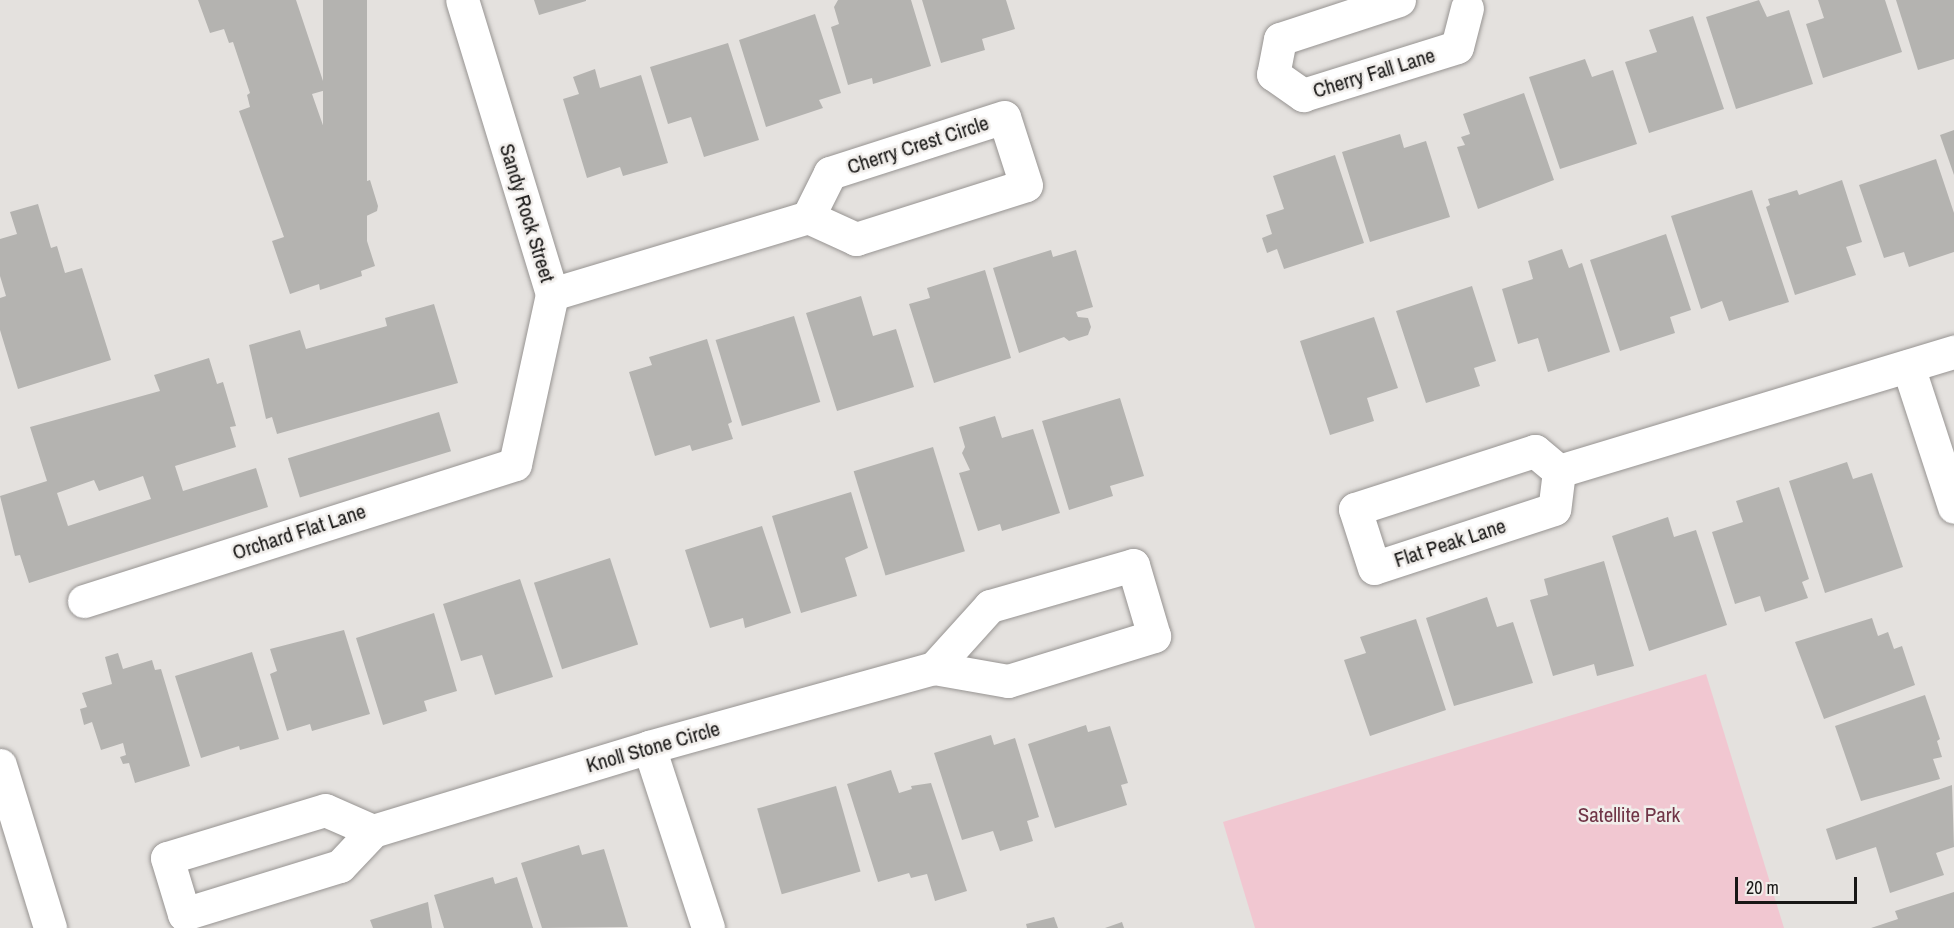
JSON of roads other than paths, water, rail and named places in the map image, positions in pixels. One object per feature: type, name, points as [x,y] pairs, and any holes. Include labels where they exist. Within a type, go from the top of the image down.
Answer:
[{"type":"street","name":"Sandy Rock Street","points":[[462,0],[552,294],[514,464]]},
{"type":"street","name":"Cherry Fall Lane","points":[[1399,0],[1280,39],[1273,74],[1303,95],[1457,47],[1471,3]]},
{"type":"street","name":"Cherry Crest Circle","points":[[1004,117],[1026,185],[856,238],[808,217],[830,172],[1004,117]]},
{"type":"street","points":[[552,294],[808,217]]},
{"type":"street","points":[[1559,471],[1954,352]]},
{"type":"street","points":[[1908,366],[1954,507]]},
{"type":"street","name":"Flat Peak Lane","points":[[1535,450],[1559,471],[1554,508],[1374,568],[1355,509],[1535,450]]},
{"type":"street","name":"Orchard Flat Lane","points":[[84,601],[514,464]]},
{"type":"street","name":"Knoll Stone Circle","points":[[373,831],[325,810],[167,858],[184,914],[340,866],[373,831],[649,747],[934,668],[1008,681],[1154,636],[1133,565],[990,606],[934,668]]},
{"type":"street","points":[[649,747],[708,928]]},
{"type":"street","points":[[0,765],[50,928]]},
{"type":"park label","name":"Satellite Park","points":[[1629,815]]}]
